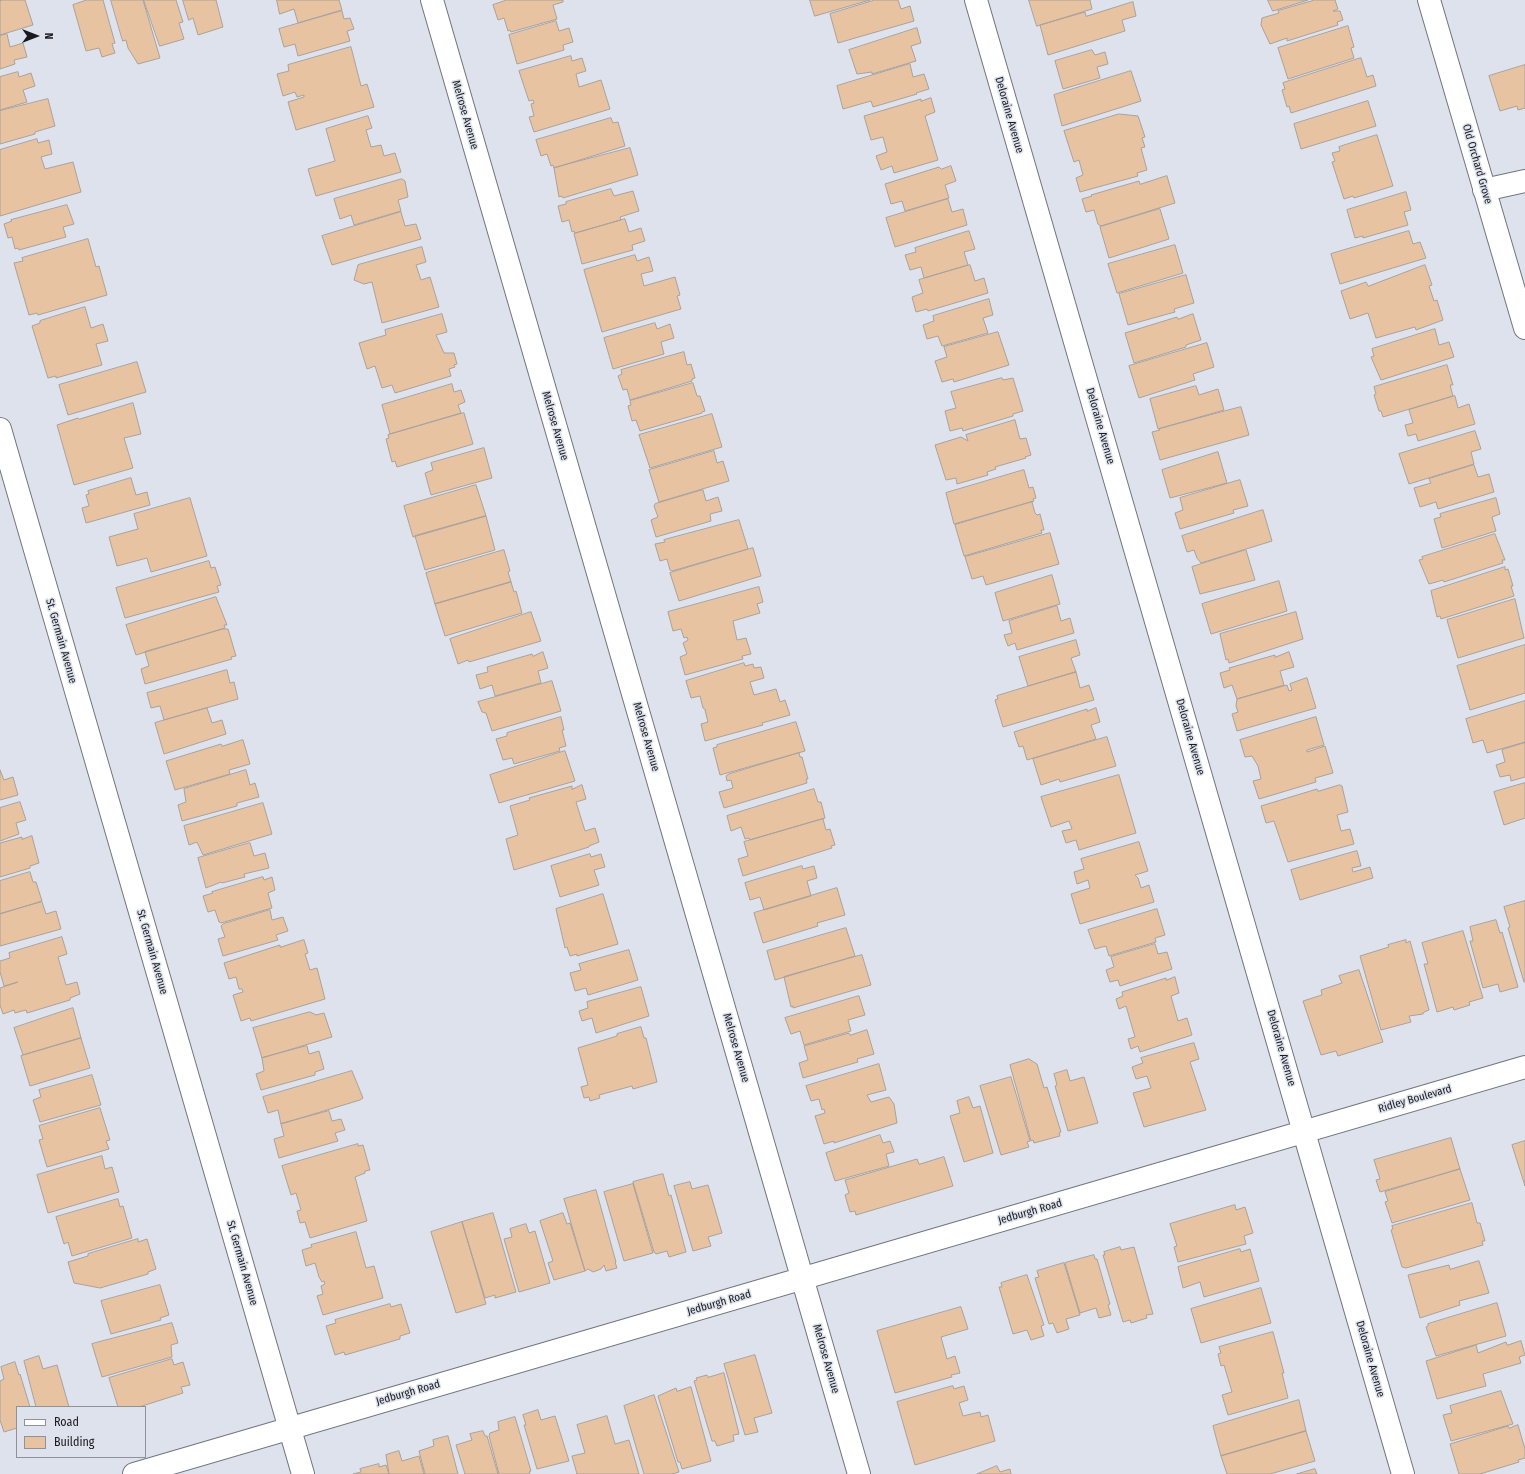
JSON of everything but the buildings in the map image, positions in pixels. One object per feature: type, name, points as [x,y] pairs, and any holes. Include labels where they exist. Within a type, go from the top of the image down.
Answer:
[{"type":"street","name":"Melrose Avenue","points":[[432,0],[859,1474]]},
{"type":"street","name":"Deloraine Avenue","points":[[976,0],[1305,1131],[1403,1474]]},
{"type":"street","name":"Old Orchard Grove","points":[[1429,0],[1525,328]]},
{"type":"street","points":[[1484,190],[1525,181]]},
{"type":"street","name":"St. Germain Avenue","points":[[0,430],[303,1474]]},
{"type":"street","name":"Ridley Boulevard","points":[[1305,1131],[1525,1068]]},
{"type":"street","name":"Jedburgh Road","points":[[134,1474],[1305,1131]]}]
